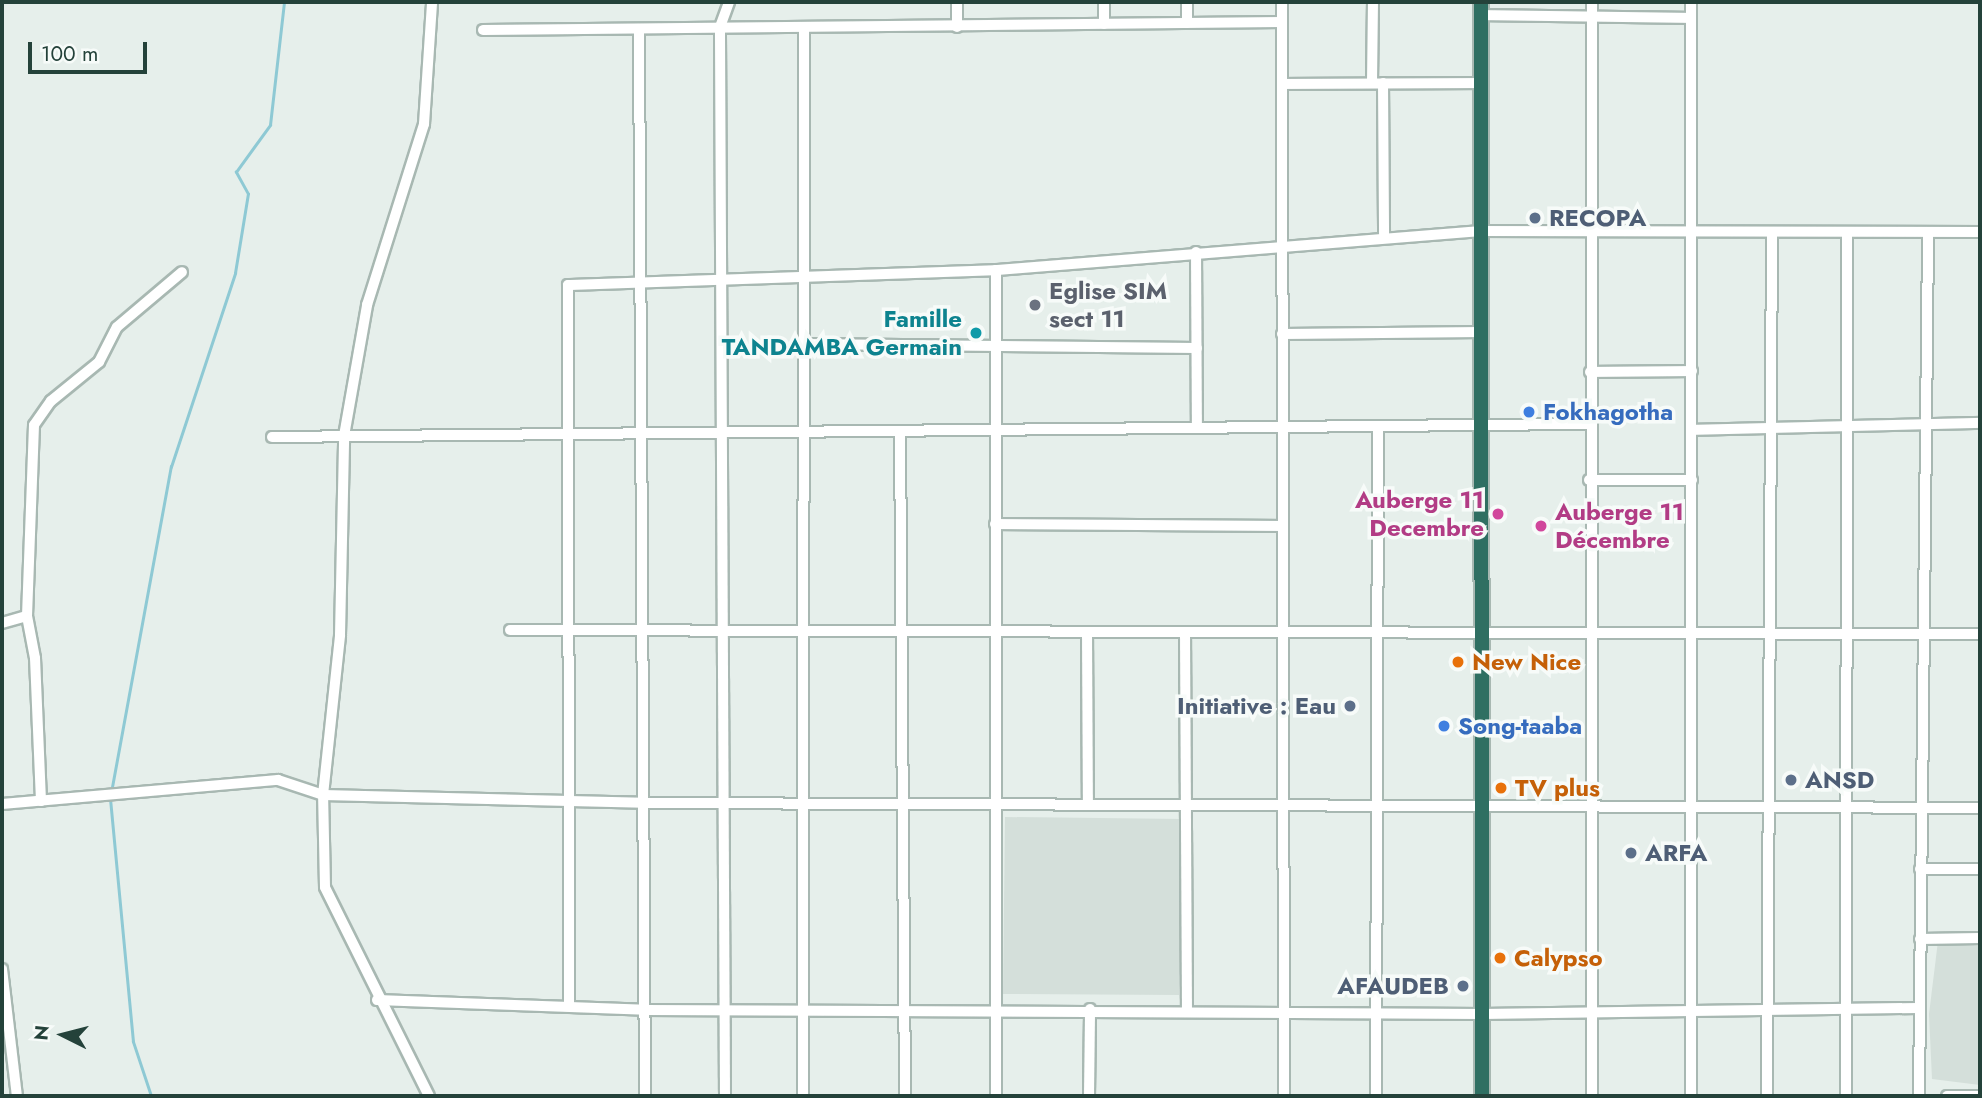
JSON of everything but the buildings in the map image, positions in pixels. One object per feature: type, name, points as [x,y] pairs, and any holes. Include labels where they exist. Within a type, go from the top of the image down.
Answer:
[{"type":"highway","points":[[1481,8],[1482,1096]]},
{"type":"street","points":[[429,1096],[377,1000],[325,887],[323,795],[340,635],[344,436],[367,305],[424,124],[432,2]]},
{"type":"street","points":[[725,1096],[721,802],[726,630],[727,432],[720,27],[729,2]]},
{"type":"street","points":[[957,2],[957,27]]},
{"type":"street","points":[[1104,2],[1104,24]]},
{"type":"street","points":[[1187,2],[1187,23]]},
{"type":"street","points":[[1282,2],[1281,632],[1284,1096]]},
{"type":"street","points":[[1373,2],[1384,238]]},
{"type":"street","points":[[1592,2],[1589,424],[1592,1096]]},
{"type":"street","points":[[1691,2],[1691,1096]]},
{"type":"street","points":[[1481,8],[1591,16],[1691,18]]},
{"type":"street","points":[[483,30],[639,32],[720,27],[804,29],[1282,22]]},
{"type":"street","points":[[803,1096],[804,29]]},
{"type":"street","points":[[639,32],[645,1096]]},
{"type":"street","points":[[1282,84],[1481,83]]},
{"type":"street","points":[[569,1006],[568,285],[804,281],[996,270],[1482,231],[1980,232]]},
{"type":"street","points":[[1767,1096],[1772,232]]},
{"type":"street","points":[[1846,1096],[1844,807],[1850,426],[1847,232]]},
{"type":"street","points":[[1919,1096],[1927,232]]},
{"type":"street","points":[[1196,253],[1197,428]]},
{"type":"street","points":[[996,270],[996,1096]]},
{"type":"street","points":[[41,801],[35,658],[27,616],[34,425],[51,401],[99,362],[117,327],[182,272]]},
{"type":"street","points":[[1282,334],[1482,332]]},
{"type":"street","points":[[804,344],[1196,348]]},
{"type":"street","points":[[1590,372],[1692,370]]},
{"type":"street","points":[[1692,430],[1926,421],[1980,423]]},
{"type":"street","points":[[272,436],[1589,424]]},
{"type":"street","points":[[1376,1096],[1378,426]]},
{"type":"street","points":[[900,431],[906,631],[905,1096]]},
{"type":"street","points":[[1590,480],[1692,480]]},
{"type":"street","points":[[995,524],[1281,526]]},
{"type":"street","points":[[2,623],[27,616]]},
{"type":"street","points":[[510,630],[1376,632],[1480,629],[1590,633],[1980,634]]},
{"type":"street","points":[[1087,632],[1088,805]]},
{"type":"street","points":[[1185,632],[1187,1009]]},
{"type":"street","points":[[2,804],[278,780],[323,795],[643,803],[1980,807]]},
{"type":"street","points":[[1920,869],[1980,869]]},
{"type":"street","points":[[1920,939],[1980,938]]},
{"type":"street","points":[[2,968],[17,1096]]},
{"type":"street","points":[[377,1000],[645,1010],[1283,1009],[1377,1013],[1592,1014],[1691,1013],[1768,1008],[1918,1008]]},
{"type":"street","points":[[1089,1096],[1090,1009]]},
{"type":"street","points":[[1947,1096],[1980,1096]]},
{"type":"shaded area","points":[[1005,817],[1183,819],[1179,995],[1003,994]]},
{"type":"shaded area","points":[[1938,941],[1980,942],[1980,1085],[1932,1079],[1929,1014]]},
{"type":"waterway","points":[[151,1096],[133,1042],[110,798],[171,467],[235,273],[248,194],[236,172],[270,125],[284,2]]},
{"type":"place","name":"RECOPA","points":[[1535,218]]},
{"type":"place","name":"Eglise SIM sect 11","points":[[1035,305]]},
{"type":"place","name":"Famille TANDAMBA Germain","points":[[976,333]]},
{"type":"place","name":"Fokhagotha","points":[[1529,412]]},
{"type":"place","name":"Auberge 11 Decembre","points":[[1498,514]]},
{"type":"place","name":"Auberge 11 Décembre","points":[[1541,526]]},
{"type":"place","name":"New Nice","points":[[1458,662]]},
{"type":"place","name":"Initiative : Eau","points":[[1350,706]]},
{"type":"place","name":"Song-taaba","points":[[1444,726]]},
{"type":"place","name":"ANSD","points":[[1791,780]]},
{"type":"place","name":"TV plus","points":[[1501,788]]},
{"type":"place","name":"ARFA","points":[[1631,853]]},
{"type":"place","name":"Calypso","points":[[1500,958]]},
{"type":"place","name":"AFAUDEB","points":[[1463,986]]}]
